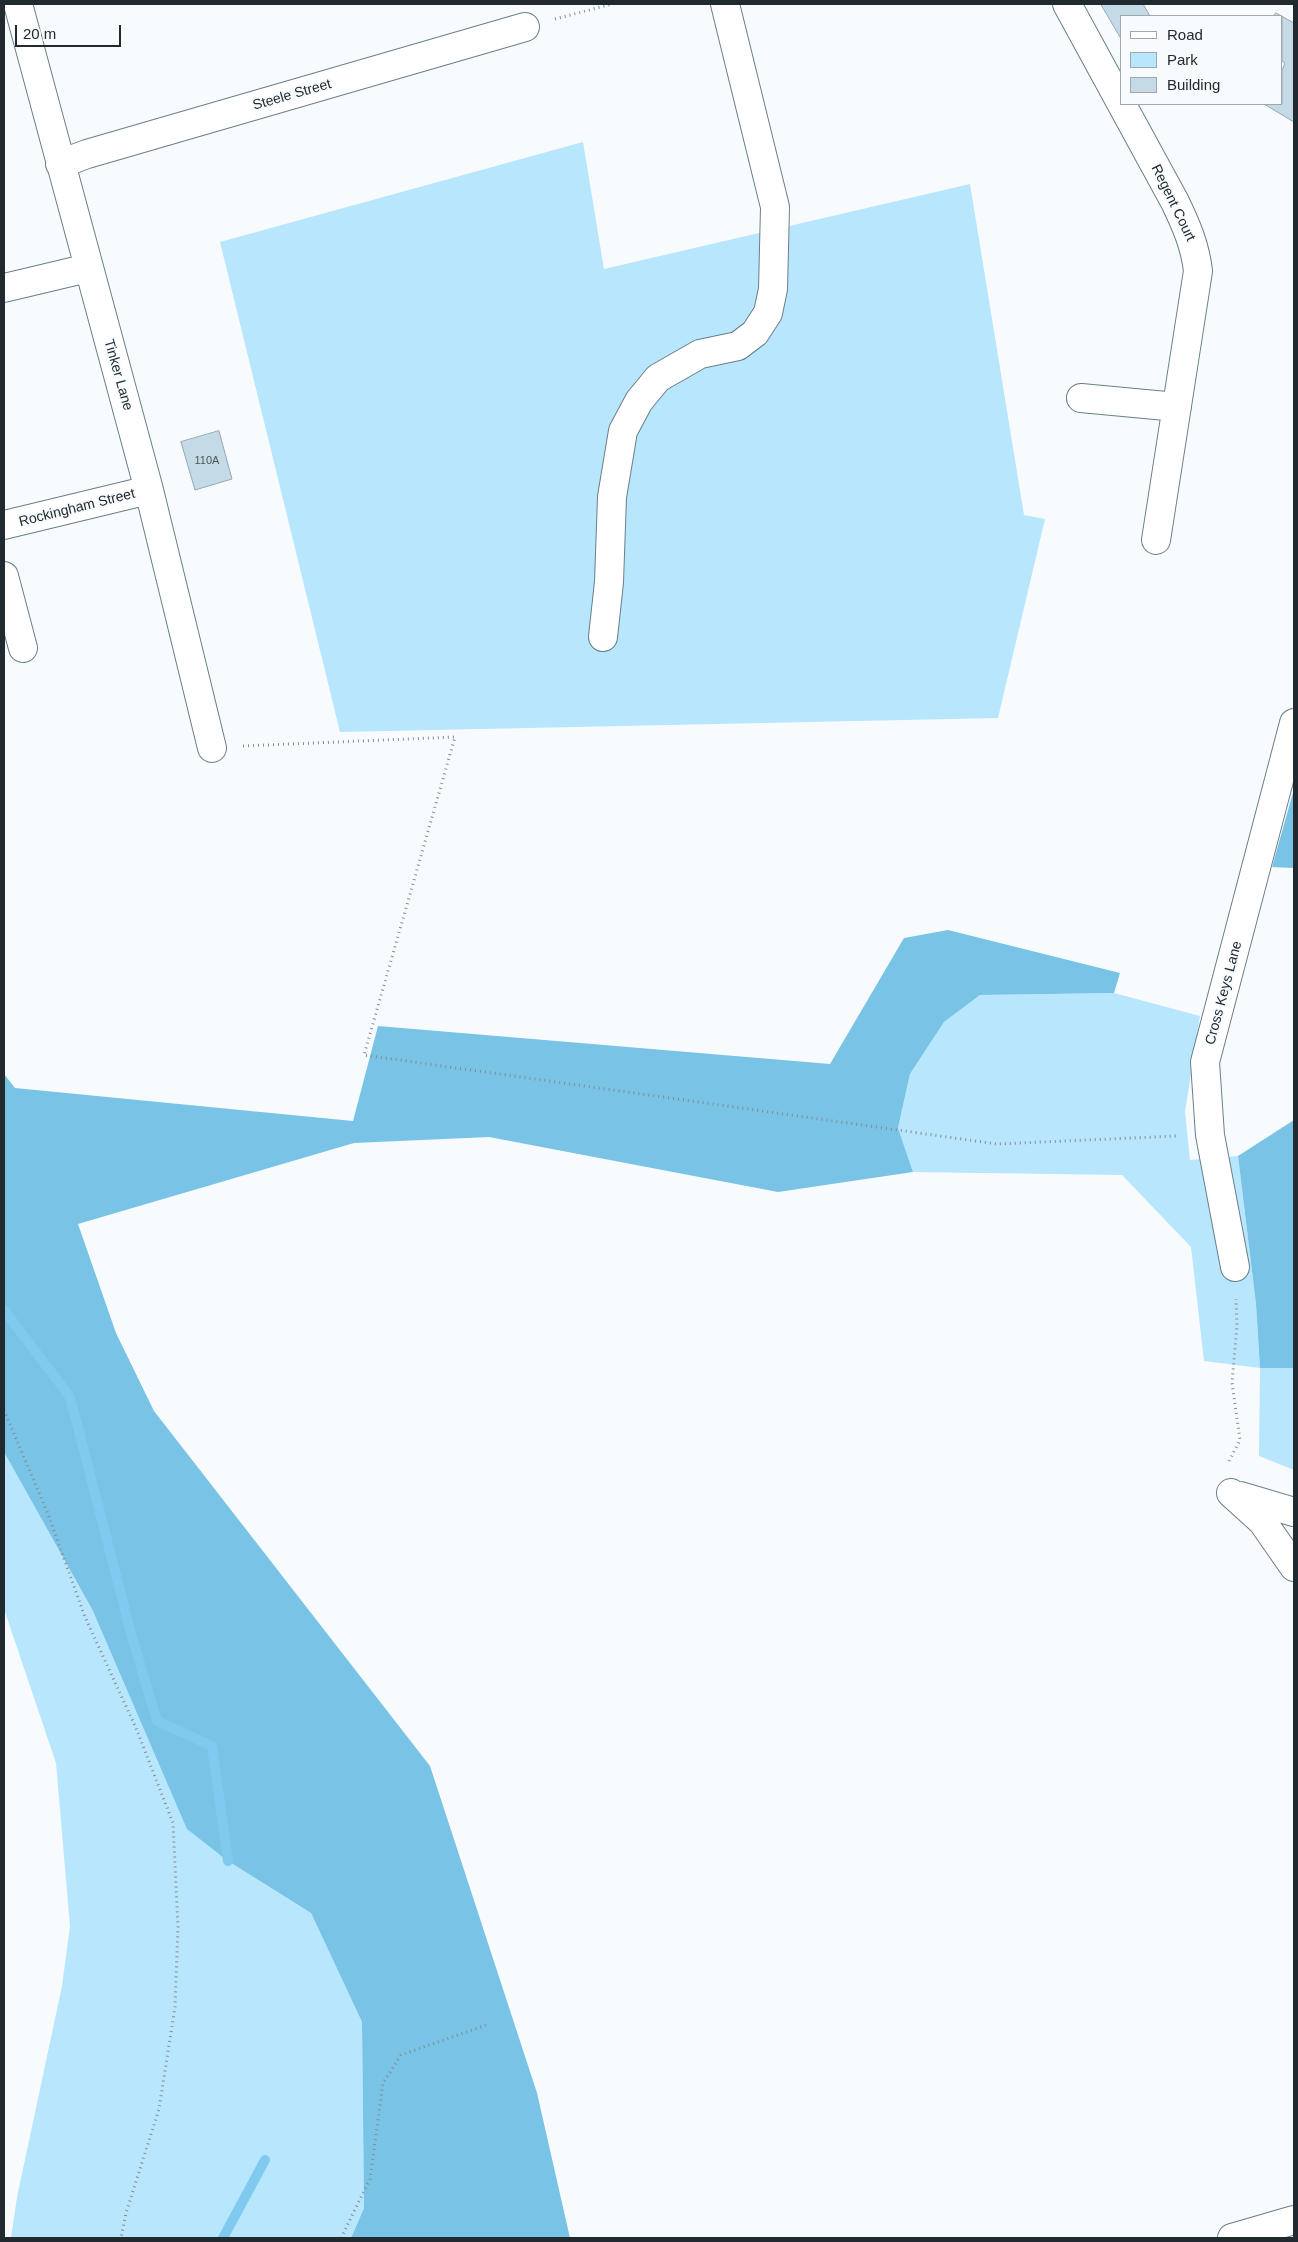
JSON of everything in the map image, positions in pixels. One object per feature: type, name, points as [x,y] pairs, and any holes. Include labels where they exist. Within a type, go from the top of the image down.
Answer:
[{"type":"main road","name":"Tinker Lane","points":[[18,4],[88,268],[150,490],[212,748]]},
{"type":"main road","points":[[603,637],[609,582],[612,497],[623,431],[639,401],[658,378],[700,354],[738,346],[755,333],[768,313],[773,289],[774,207],[725,4]]},
{"type":"main road","name":"Regent Court","points":[[1067,4],[1120,102]]},
{"type":"main road","name":"Steele Street","points":[[60,164],[87,154],[526,27]]},
{"type":"main road","name":"Regent Court","points":[[1122,105],[1190,231],[1196,253],[1198,271],[1156,540]]},
{"type":"main road","points":[[4,288],[88,268]]},
{"type":"main road","points":[[1081,398],[1177,407]]},
{"type":"main road","name":"Rockingham Street","points":[[4,525],[150,490]]},
{"type":"main road","points":[[4,576],[23,648]]},
{"type":"main road","name":"Cross Keys Lane","points":[[1235,1267],[1210,1135],[1205,1062],[1294,723]]},
{"type":"main road","points":[[1294,1512],[1231,1493],[1262,1521],[1294,1567]]},
{"type":"main road","points":[[1232,2238],[1294,2220]]},
{"type":"path","points":[[526,27],[612,4]]},
{"type":"path","points":[[212,748],[455,737],[364,1055],[997,1144],[1210,1135]]},
{"type":"path","points":[[1235,1267],[1238,1325],[1232,1383],[1240,1440]]},
{"type":"path","points":[[4,1410],[48,1514],[84,1617],[136,1728],[173,1823],[178,1927],[175,2007],[159,2109],[126,2213],[121,2238]]},
{"type":"path","points":[[341,2238],[370,2179],[383,2083],[401,2055],[489,2024]]},
{"type":"green space","points":[[583,142],[604,269],[970,184],[1024,515],[1045,519],[998,718],[340,732],[220,242]]},
{"type":"green space","points":[[1114,993],[1200,1016],[1185,1112],[1190,1160],[1238,1156],[1256,1304],[1260,1368],[1204,1361],[1191,1247],[1122,1175],[913,1172],[898,1128],[910,1074],[944,1022],[980,995]]},
{"type":"green space","points":[[1260,1368],[1294,1368],[1294,1470],[1259,1456]]},
{"type":"green space","points":[[4,1452],[93,1611],[228,1861],[311,1913],[362,2022],[364,2208],[351,2238],[11,2238],[17,2197],[62,1986],[70,1926],[56,1763],[4,1609]]},
{"type":"shaded area","points":[[1294,789],[1294,868],[1272,867]]},
{"type":"shaded area","points":[[948,930],[1120,973],[1114,993],[980,995],[944,1022],[910,1074],[898,1128],[913,1172],[778,1192],[489,1137],[354,1143],[78,1224],[116,1333],[154,1411],[430,1766],[537,2093],[570,2238],[351,2238],[364,2208],[362,2022],[311,1913],[228,1861],[187,1829],[93,1611],[4,1452],[4,1074],[15,1088],[353,1121],[378,1026],[830,1064],[904,938]]},
{"type":"shaded area","points":[[1294,1120],[1294,1368],[1260,1368],[1256,1304],[1238,1156]]},
{"type":"building","points":[[1101,4],[1143,4],[1149,15],[1120,15],[1120,37]]},
{"type":"building","points":[[1283,17],[1294,23],[1294,122],[1266,105],[1283,105],[1283,68],[1285,63],[1283,62]]},
{"type":"building","points":[[219,431],[232,479],[195,490],[181,442]]},
{"type":"waterway","points":[[4,1310],[70,1397],[132,1637],[157,1721],[212,1746],[228,1861]]},
{"type":"waterway","points":[[223,2238],[265,2160]]}]
